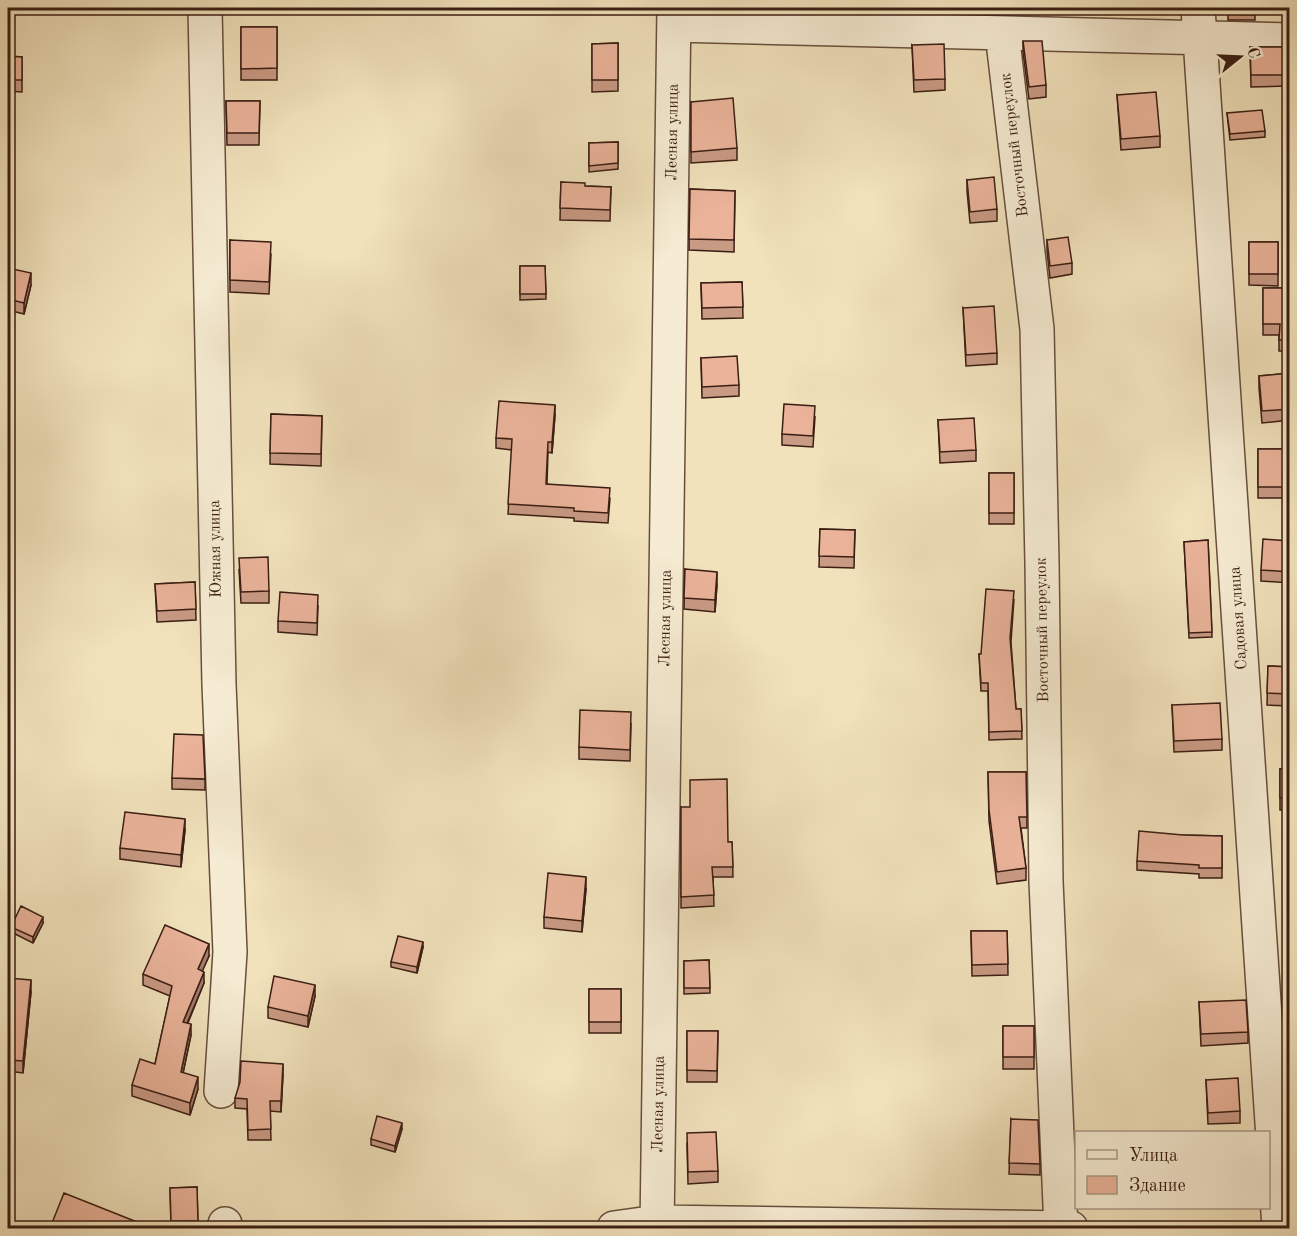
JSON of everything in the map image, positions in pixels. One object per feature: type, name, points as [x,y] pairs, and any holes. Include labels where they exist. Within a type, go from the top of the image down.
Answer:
[{"type":"street","name":"Южная улица","points":[[205,8],[219,684],[230,952],[221,1090]]},
{"type":"street","points":[[675,16],[1002,33],[1199,23],[1290,40]]},
{"type":"street","name":"Лесная улица","points":[[657,1226],[675,16]]},
{"type":"street","name":"Садовая улица","points":[[1199,23],[1279,1228]]},
{"type":"street","name":"Восточный переулок","points":[[1002,33],[1037,329],[1046,881],[1064,1228]]},
{"type":"street","points":[[614,1228],[657,1226],[1064,1228]]},
{"type":"building","points":[[1228,8],[1255,8],[1255,15],[1228,14]]},
{"type":"building","points":[[241,27],[277,27],[277,68],[241,69]]},
{"type":"building","points":[[1023,41],[1042,41],[1046,85],[1029,87]]},
{"type":"building","points":[[618,43],[618,80],[592,80],[592,44]]},
{"type":"building","points":[[944,44],[945,79],[914,80],[912,45]]},
{"type":"building","points":[[1250,47],[1287,47],[1288,75],[1251,75]]},
{"type":"building","points":[[8,56],[22,57],[22,80],[8,80]]},
{"type":"building","points":[[1156,92],[1160,136],[1121,139],[1117,95]]},
{"type":"building","points":[[733,98],[737,148],[691,152],[691,102]]},
{"type":"building","points":[[226,101],[260,101],[259,133],[227,133]]},
{"type":"building","points":[[1262,110],[1265,131],[1230,134],[1227,113]]},
{"type":"building","points":[[618,142],[618,163],[589,166],[589,143]]},
{"type":"building","points":[[994,177],[997,209],[970,212],[967,180]]},
{"type":"building","points":[[561,182],[611,187],[610,210],[560,208]]},
{"type":"building","points":[[690,189],[735,191],[734,240],[689,239]]},
{"type":"building","points":[[1068,237],[1072,263],[1050,266],[1047,240]]},
{"type":"building","points":[[230,240],[271,242],[269,282],[230,280]]},
{"type":"building","points":[[1249,242],[1278,242],[1278,274],[1249,274]]},
{"type":"building","points":[[520,266],[545,266],[546,294],[520,294]]},
{"type":"building","points":[[8,268],[31,273],[24,303],[8,299]]},
{"type":"building","points":[[742,282],[743,307],[702,308],[701,283]]},
{"type":"building","points":[[1263,288],[1290,288],[1290,340],[1279,340],[1280,324],[1263,324]]},
{"type":"building","points":[[994,306],[997,353],[966,355],[963,308]]},
{"type":"building","points":[[737,356],[739,385],[702,387],[701,358]]},
{"type":"building","points":[[1289,373],[1290,409],[1262,411],[1259,376]]},
{"type":"building","points":[[499,401],[555,405],[552,442],[548,442],[546,484],[610,488],[608,513],[574,511],[574,508],[508,504],[512,439],[496,438]]},
{"type":"building","points":[[784,404],[815,406],[813,436],[782,434]]},
{"type":"building","points":[[271,414],[322,416],[321,454],[270,453]]},
{"type":"building","points":[[974,418],[976,450],[940,452],[938,420]]},
{"type":"building","points":[[1258,449],[1290,449],[1290,487],[1258,487]]},
{"type":"building","points":[[989,473],[1014,473],[1014,513],[989,513]]},
{"type":"building","points":[[820,529],[855,530],[854,557],[819,556]]},
{"type":"building","points":[[1263,539],[1290,541],[1290,572],[1261,570]]},
{"type":"building","points":[[1208,540],[1212,632],[1189,633],[1184,542]]},
{"type":"building","points":[[268,557],[269,591],[241,592],[239,558]]},
{"type":"building","points":[[685,569],[717,572],[715,600],[684,598]]},
{"type":"building","points":[[195,582],[196,609],[157,611],[155,584]]},
{"type":"building","points":[[986,589],[1014,591],[1010,638],[1016,709],[1021,709],[1022,731],[989,732],[988,683],[981,683],[979,654],[981,654]]},
{"type":"building","points":[[280,592],[318,595],[317,623],[278,621]]},
{"type":"building","points":[[1268,666],[1290,667],[1290,694],[1267,693]]},
{"type":"building","points":[[1220,703],[1222,739],[1174,741],[1172,705]]},
{"type":"building","points":[[580,710],[631,712],[630,750],[579,747]]},
{"type":"building","points":[[174,734],[203,735],[205,779],[172,778]]},
{"type":"building","points":[[1290,768],[1290,798],[1280,798],[1280,769]]},
{"type":"building","points":[[988,772],[1026,772],[1027,817],[1019,817],[1026,868],[997,872],[989,810]]},
{"type":"building","points":[[727,779],[728,842],[732,842],[733,867],[712,867],[714,895],[681,897],[681,807],[690,807],[690,780]]},
{"type":"building","points":[[125,812],[185,819],[181,855],[120,848]]},
{"type":"building","points":[[1139,831],[1222,836],[1222,868],[1199,868],[1199,865],[1137,861]]},
{"type":"building","points":[[548,873],[586,877],[582,921],[544,917]]},
{"type":"building","points":[[21,906],[43,917],[33,937],[11,927]]},
{"type":"building","points":[[165,925],[209,944],[198,969],[204,972],[183,1022],[191,1024],[181,1072],[198,1077],[190,1103],[132,1085],[140,1059],[155,1064],[172,986],[143,974]]},
{"type":"building","points":[[971,931],[1007,931],[1008,964],[972,965]]},
{"type":"building","points":[[398,936],[423,942],[417,967],[391,962]]},
{"type":"building","points":[[709,960],[710,988],[684,988],[684,961]]},
{"type":"building","points":[[274,976],[315,985],[308,1016],[268,1007]]},
{"type":"building","points":[[8,978],[31,980],[23,1061],[8,1060]]},
{"type":"building","points":[[589,989],[621,989],[621,1022],[589,1022]]},
{"type":"building","points":[[1246,1000],[1248,1032],[1201,1034],[1199,1002]]},
{"type":"building","points":[[1003,1026],[1034,1026],[1034,1057],[1003,1057]]},
{"type":"building","points":[[687,1031],[718,1031],[717,1071],[687,1070]]},
{"type":"building","points":[[241,1061],[283,1064],[281,1101],[270,1101],[271,1129],[248,1130],[247,1099],[235,1098],[240,1082]]},
{"type":"building","points":[[1238,1078],[1240,1111],[1208,1113],[1206,1080]]},
{"type":"building","points":[[377,1116],[402,1123],[395,1146],[371,1139]]},
{"type":"building","points":[[1011,1119],[1038,1120],[1040,1164],[1009,1163]]},
{"type":"building","points":[[716,1132],[718,1171],[688,1172],[687,1133]]},
{"type":"building","points":[[197,1187],[198,1221],[171,1221],[170,1188]]},
{"type":"building","points":[[64,1193],[147,1226],[146,1228],[50,1228]]}]
